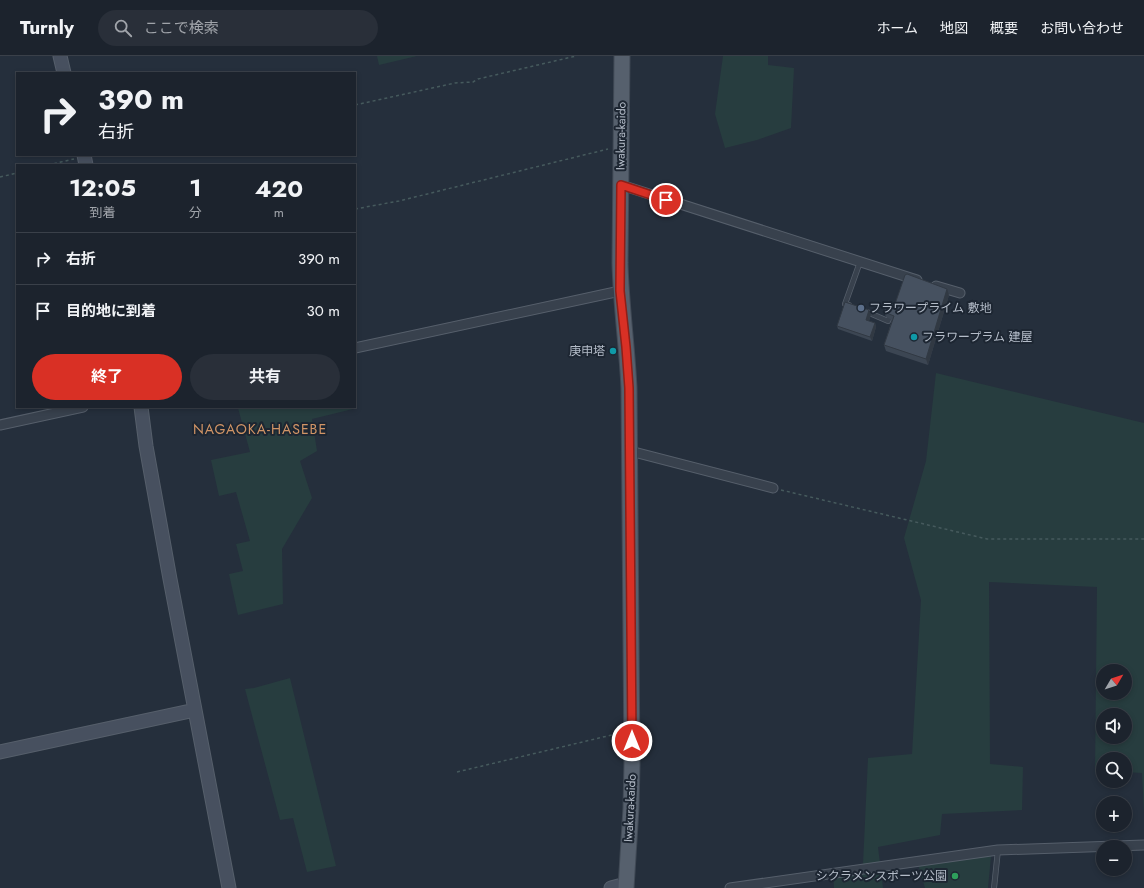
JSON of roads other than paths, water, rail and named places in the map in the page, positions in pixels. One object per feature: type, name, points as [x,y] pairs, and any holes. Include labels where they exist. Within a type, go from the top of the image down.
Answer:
[{"type":"main road","name":"Iwakura-kaido","points":[[622,56],[620,291],[628,366],[632,730],[632,781],[626,886]]},
{"type":"street","points":[[60,56],[64,72]]},
{"type":"street","points":[[621,185],[960,293]]},
{"type":"street","points":[[356,348],[620,291]]},
{"type":"street","points":[[0,425],[78,408]]},
{"type":"street","points":[[141,408],[146,446],[229,888]]},
{"type":"street","points":[[630,451],[773,488]]},
{"type":"street","points":[[0,752],[195,710]]},
{"type":"street","points":[[730,888],[998,850],[1144,845]]},
{"type":"street","points":[[611,888],[626,886]]},
{"type":"lane","points":[[852,307],[845,304],[860,262]]},
{"type":"lane","points":[[860,310],[888,321],[891,314]]},
{"type":"lane","points":[[994,888],[998,850]]},
{"type":"place","name":"フラワープライム 敷地","points":[[861,308]]},
{"type":"place","name":"フラワープラム 建屋","points":[[914,337]]},
{"type":"place","name":"庚申塔","points":[[613,351]]},
{"type":"place","name":"シクラメンスポーツ公園","points":[[955,876]]},
{"type":"district","name":"NAGAOKA-HASEBE","points":[[260,429]]}]
